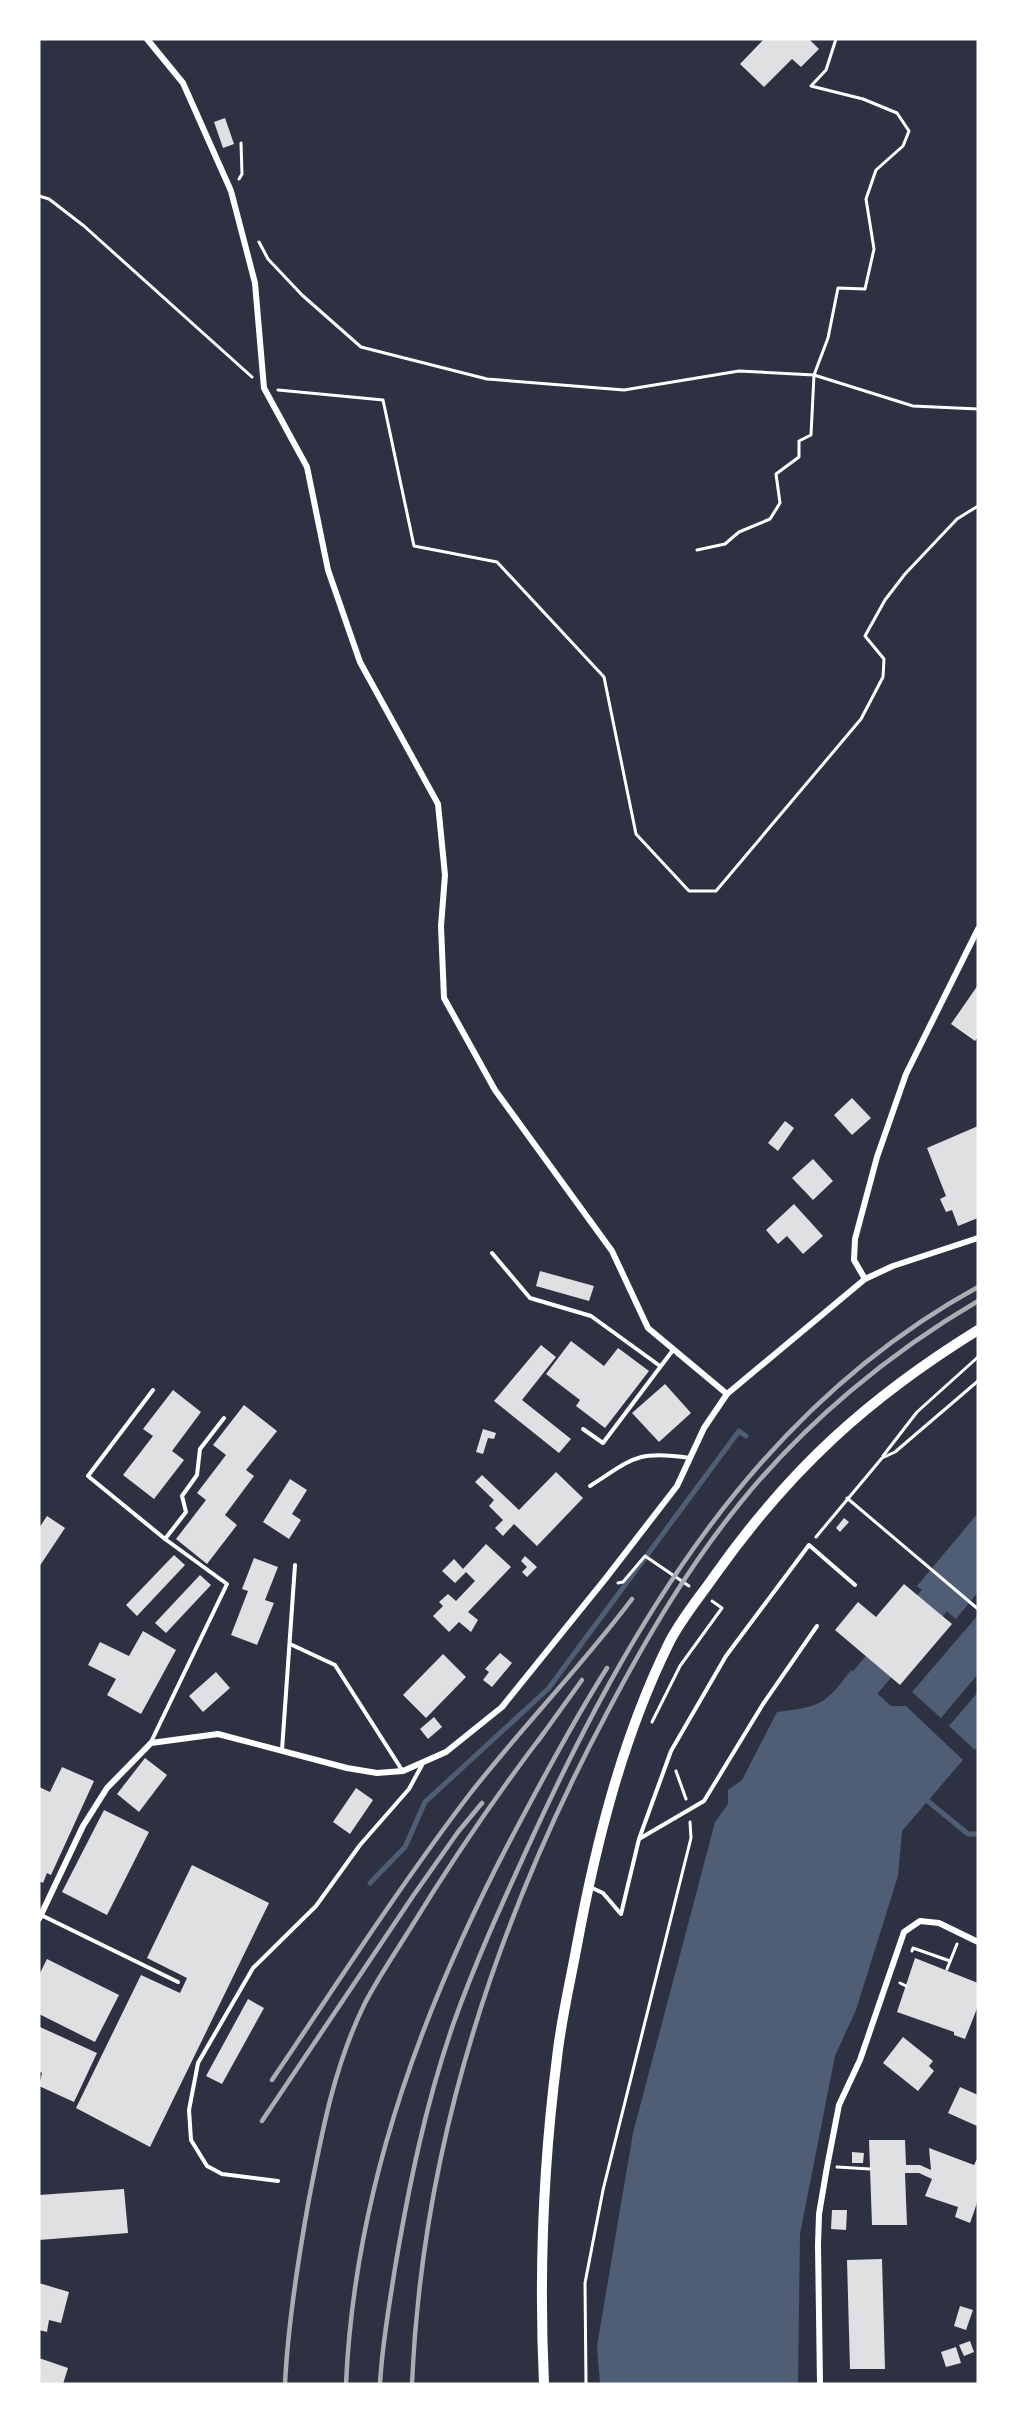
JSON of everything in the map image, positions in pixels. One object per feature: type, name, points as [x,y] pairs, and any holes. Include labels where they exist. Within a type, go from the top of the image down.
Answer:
[{"type":"main road","points":[[544,2384],[541,2309],[549,2139],[557,2057],[588,1886],[602,1828],[634,1726],[669,1643],[689,1611],[739,1541],[810,1459],[855,1417],[900,1381],[978,1330]]},
{"type":"street","points":[[147,39],[183,83],[231,191],[255,283],[264,388],[307,467],[328,570],[360,662],[438,804],[445,875],[441,926],[444,998],[495,1090],[612,1251],[648,1328],[727,1395]]},
{"type":"street","points":[[865,1279],[854,1260],[855,1239],[878,1157],[906,1074],[978,929]]},
{"type":"street","points":[[40,1916],[83,1826],[107,1788],[151,1743],[218,1734],[346,1768],[377,1773],[403,1771],[422,1765],[446,1752],[502,1707],[677,1486],[704,1428],[727,1395],[865,1279],[893,1266],[978,1239]]},
{"type":"street","points":[[820,2384],[818,2235],[826,2167],[839,2105],[860,2060],[904,1932],[920,1920],[939,1923],[978,1942]]},
{"type":"lane","points":[[492,1253],[530,1298],[591,1316],[660,1366]]},
{"type":"lane","points":[[583,1429],[603,1443],[673,1350]]},
{"type":"lane","points":[[151,1743],[227,1584],[165,1539],[88,1476],[153,1390]]},
{"type":"lane","points":[[165,1539],[186,1512],[182,1496],[197,1474],[200,1449],[224,1418]]},
{"type":"lane","points":[[590,1486],[636,1457],[656,1453],[690,1458]]},
{"type":"lane","points":[[588,1886],[603,1893],[621,1914],[639,1839],[671,1751],[726,1656],[809,1545],[855,1585]]},
{"type":"lane","points":[[282,1751],[295,1565]]},
{"type":"lane","points":[[639,1839],[689,1807],[704,1801],[714,1789],[762,1704],[817,1626]]},
{"type":"lane","points":[[290,1644],[334,1665],[403,1771]]},
{"type":"lane","points":[[278,2181],[222,2174],[207,2166],[191,2140],[189,2110],[198,2063],[253,1968],[316,1906],[360,1845],[409,1789],[422,1765]]},
{"type":"lane","points":[[40,1916],[178,1982]]},
{"type":"path","points":[[697,550],[724,544],[739,532],[770,519],[780,503],[776,474],[800,457],[799,441],[811,435],[814,375],[828,338],[838,288],[865,289],[874,249],[866,199],[876,170],[903,146],[909,132],[897,113],[863,99],[811,86],[826,70],[836,39]]},
{"type":"path","points":[[241,143],[242,174]]},
{"type":"path","points":[[39,196],[49,199],[84,226],[264,388],[383,400],[414,546],[497,562],[604,677],[636,834],[689,891],[717,891],[861,719],[883,677],[884,659],[866,636],[885,600],[957,519],[978,506]]},
{"type":"path","points":[[257,239],[268,260],[302,295],[361,347],[487,379],[624,390],[739,371],[814,375],[913,406],[978,409]]},
{"type":"path","points":[[809,1545],[882,1458],[917,1412],[978,1357]]},
{"type":"path","points":[[882,1458],[895,1452],[978,1382]]},
{"type":"path","points":[[847,1498],[978,1609]]},
{"type":"path","points":[[623,1581],[645,1556],[693,1588]]},
{"type":"path","points":[[650,1727],[680,1666],[722,1608],[703,1595]]},
{"type":"path","points":[[586,2384],[585,2283],[603,2190],[691,1838],[689,1807],[677,1779],[671,1751]]},
{"type":"path","points":[[947,1969],[960,1934]]},
{"type":"path","points":[[910,1957],[913,1948],[950,1961]]},
{"type":"path","points":[[903,1975],[900,1984],[906,1986]]},
{"type":"path","points":[[826,2167],[870,2169]]},
{"type":"water","points":[[978,1513],[978,1592],[956,1619],[917,1586]]},
{"type":"water","points":[[978,1615],[978,1674],[941,1718],[912,1692]]},
{"type":"water","points":[[851,1670],[891,1706],[906,1706],[963,1760],[902,1831],[898,1876],[856,2010],[835,2056],[800,2234],[798,2384],[600,2384],[597,2346],[633,2133],[715,1822],[728,1804],[728,1790],[742,1780],[777,1712],[813,1706],[827,1698]]},
{"type":"water","points":[[978,1692],[978,1746],[975,1750],[949,1726]]},
{"type":"building","points":[[764,39],[809,39],[819,49],[801,67],[792,59],[764,87],[740,64]]},
{"type":"building","points":[[225,118],[234,144],[223,148],[214,122]]},
{"type":"building","points":[[978,985],[978,1037],[975,1041],[951,1024]]},
{"type":"building","points":[[852,1098],[871,1118],[852,1135],[834,1115]]},
{"type":"building","points":[[785,1121],[794,1128],[778,1151],[768,1143]]},
{"type":"building","points":[[978,1126],[978,1218],[958,1226],[952,1210],[946,1212],[940,1199],[946,1196],[927,1148]]},
{"type":"building","points":[[813,1159],[833,1181],[813,1200],[792,1178]]},
{"type":"building","points":[[794,1204],[823,1236],[803,1254],[787,1236],[778,1244],[766,1230]]},
{"type":"building","points":[[540,1271],[594,1286],[589,1301],[536,1286]]},
{"type":"building","points":[[571,1341],[604,1366],[618,1348],[649,1371],[605,1428],[576,1406],[580,1400],[546,1374]]},
{"type":"building","points":[[541,1345],[556,1357],[522,1400],[571,1439],[559,1453],[494,1401]]},
{"type":"building","points":[[665,1384],[691,1413],[659,1442],[632,1413]]},
{"type":"building","points":[[173,1390],[201,1412],[172,1451],[184,1460],[154,1499],[123,1475],[153,1436],[143,1429]]},
{"type":"building","points":[[244,1405],[277,1431],[246,1470],[254,1476],[225,1515],[237,1525],[207,1564],[176,1539],[206,1500],[197,1493],[226,1455],[213,1445]]},
{"type":"building","points":[[483,1429],[496,1433],[494,1439],[488,1438],[483,1454],[476,1452]]},
{"type":"building","points":[[556,1472],[583,1498],[537,1546],[514,1524],[503,1536],[495,1528],[503,1520],[489,1506],[494,1500],[475,1482],[482,1475],[519,1510]]},
{"type":"building","points":[[290,1479],[307,1490],[292,1514],[301,1520],[289,1539],[263,1522]]},
{"type":"building","points":[[47,1516],[65,1528],[39,1567],[39,1528]]},
{"type":"building","points":[[844,1518],[849,1522],[840,1532],[836,1528]]},
{"type":"building","points":[[486,1544],[511,1567],[468,1612],[478,1620],[471,1632],[459,1622],[449,1632],[433,1616],[443,1606],[439,1602],[448,1594],[456,1601],[475,1581],[466,1572],[455,1583],[442,1571],[454,1559],[463,1569]]},
{"type":"building","points":[[174,1555],[185,1565],[137,1616],[126,1605]]},
{"type":"building","points":[[525,1556],[537,1567],[527,1577],[522,1572],[527,1567],[521,1561]]},
{"type":"building","points":[[254,1558],[278,1567],[265,1600],[274,1603],[257,1645],[231,1635],[248,1591],[242,1589]]},
{"type":"building","points":[[200,1575],[211,1585],[166,1633],[155,1623]]},
{"type":"building","points":[[904,1584],[952,1624],[900,1685],[835,1630],[858,1602],[876,1617]]},
{"type":"building","points":[[143,1631],[176,1650],[141,1714],[107,1695],[116,1679],[88,1665],[100,1642],[129,1656]]},
{"type":"building","points":[[500,1653],[512,1663],[492,1687],[483,1680],[489,1672],[485,1669]]},
{"type":"building","points":[[443,1654],[466,1677],[426,1718],[403,1695]]},
{"type":"building","points":[[216,1672],[230,1688],[203,1712],[189,1696]]},
{"type":"building","points":[[434,1717],[442,1727],[428,1739],[420,1729]]},
{"type":"building","points":[[145,1758],[167,1775],[139,1812],[117,1794]]},
{"type":"building","points":[[62,1767],[94,1781],[51,1875],[47,1873],[43,1883],[39,1881],[39,1787],[50,1792]]},
{"type":"building","points":[[356,1788],[373,1800],[350,1834],[333,1822]]},
{"type":"building","points":[[104,1810],[149,1832],[107,1915],[62,1892]]},
{"type":"building","points":[[192,1865],[269,1903],[150,2147],[76,2108],[141,1975],[180,1993],[187,1978],[147,1958]]},
{"type":"building","points":[[915,1958],[978,1983],[978,2006],[965,2039],[954,2035],[954,2032],[897,2012]]},
{"type":"building","points":[[47,1959],[119,1995],[95,2042],[39,2014],[39,1975]]},
{"type":"building","points":[[248,1999],[264,2008],[222,2084],[206,2076]]},
{"type":"building","points":[[40,2027],[97,2053],[74,2102],[39,2086],[42,2073],[39,2071]]},
{"type":"building","points":[[903,2037],[933,2061],[929,2066],[934,2071],[918,2091],[883,2063]]},
{"type":"building","points":[[960,2087],[978,2095],[977,2126],[948,2113]]},
{"type":"building","points":[[869,2140],[905,2140],[906,2165],[920,2165],[931,2170],[929,2148],[974,2165],[978,2157],[978,2200],[970,2223],[955,2217],[958,2207],[925,2196],[932,2179],[919,2173],[905,2173],[907,2225],[872,2225]]},
{"type":"building","points":[[852,2152],[864,2153],[863,2163],[852,2163]]},
{"type":"building","points":[[124,2189],[128,2233],[39,2240],[39,2195]]},
{"type":"building","points":[[832,2210],[847,2210],[846,2230],[831,2229]]},
{"type":"building","points":[[882,2259],[885,2369],[850,2369],[847,2260]]},
{"type":"building","points":[[39,2283],[69,2292],[61,2323],[49,2320],[47,2332],[39,2330]]},
{"type":"building","points":[[960,2306],[973,2310],[966,2330],[954,2326]]},
{"type":"building","points":[[970,2341],[974,2352],[964,2356],[959,2345]]},
{"type":"building","points":[[956,2347],[961,2363],[946,2367],[941,2352]]},
{"type":"building","points":[[39,2358],[68,2368],[63,2384],[39,2384]]},
{"type":"waterway","points":[[370,1883],[405,1847],[425,1802],[548,1689],[739,1431],[746,1436]]},
{"type":"waterway","points":[[836,1717],[978,1549]]},
{"type":"waterway","points":[[924,1798],[968,1834],[978,1834]]},
{"type":"railway","points":[[380,2384],[386,2326],[406,2206],[419,2144],[444,2052],[471,1978],[527,1849],[609,1684],[656,1605],[707,1530],[764,1459],[828,1395],[899,1337],[978,1287]]},
{"type":"railway","points":[[412,2384],[419,2296],[431,2208],[449,2122],[472,2037],[500,1953],[532,1871],[568,1790],[608,1711],[653,1629],[686,1577],[741,1502],[766,1473],[793,1444],[850,1391],[913,1343],[978,1301]]},
{"type":"railway","points":[[272,2080],[393,1900],[469,1795],[632,1599]]},
{"type":"railway","points":[[346,2384],[352,2309],[364,2235],[381,2163],[402,2092],[427,2022],[456,1953],[522,1818],[607,1668]]},
{"type":"railway","points":[[538,1741],[582,1680]]},
{"type":"railway","points":[[285,2384],[294,2291],[309,2199],[330,2100],[354,2027],[375,1984],[441,1879],[543,1734]]},
{"type":"railway","points":[[262,2121],[413,1896],[458,1832],[482,1803]]}]
